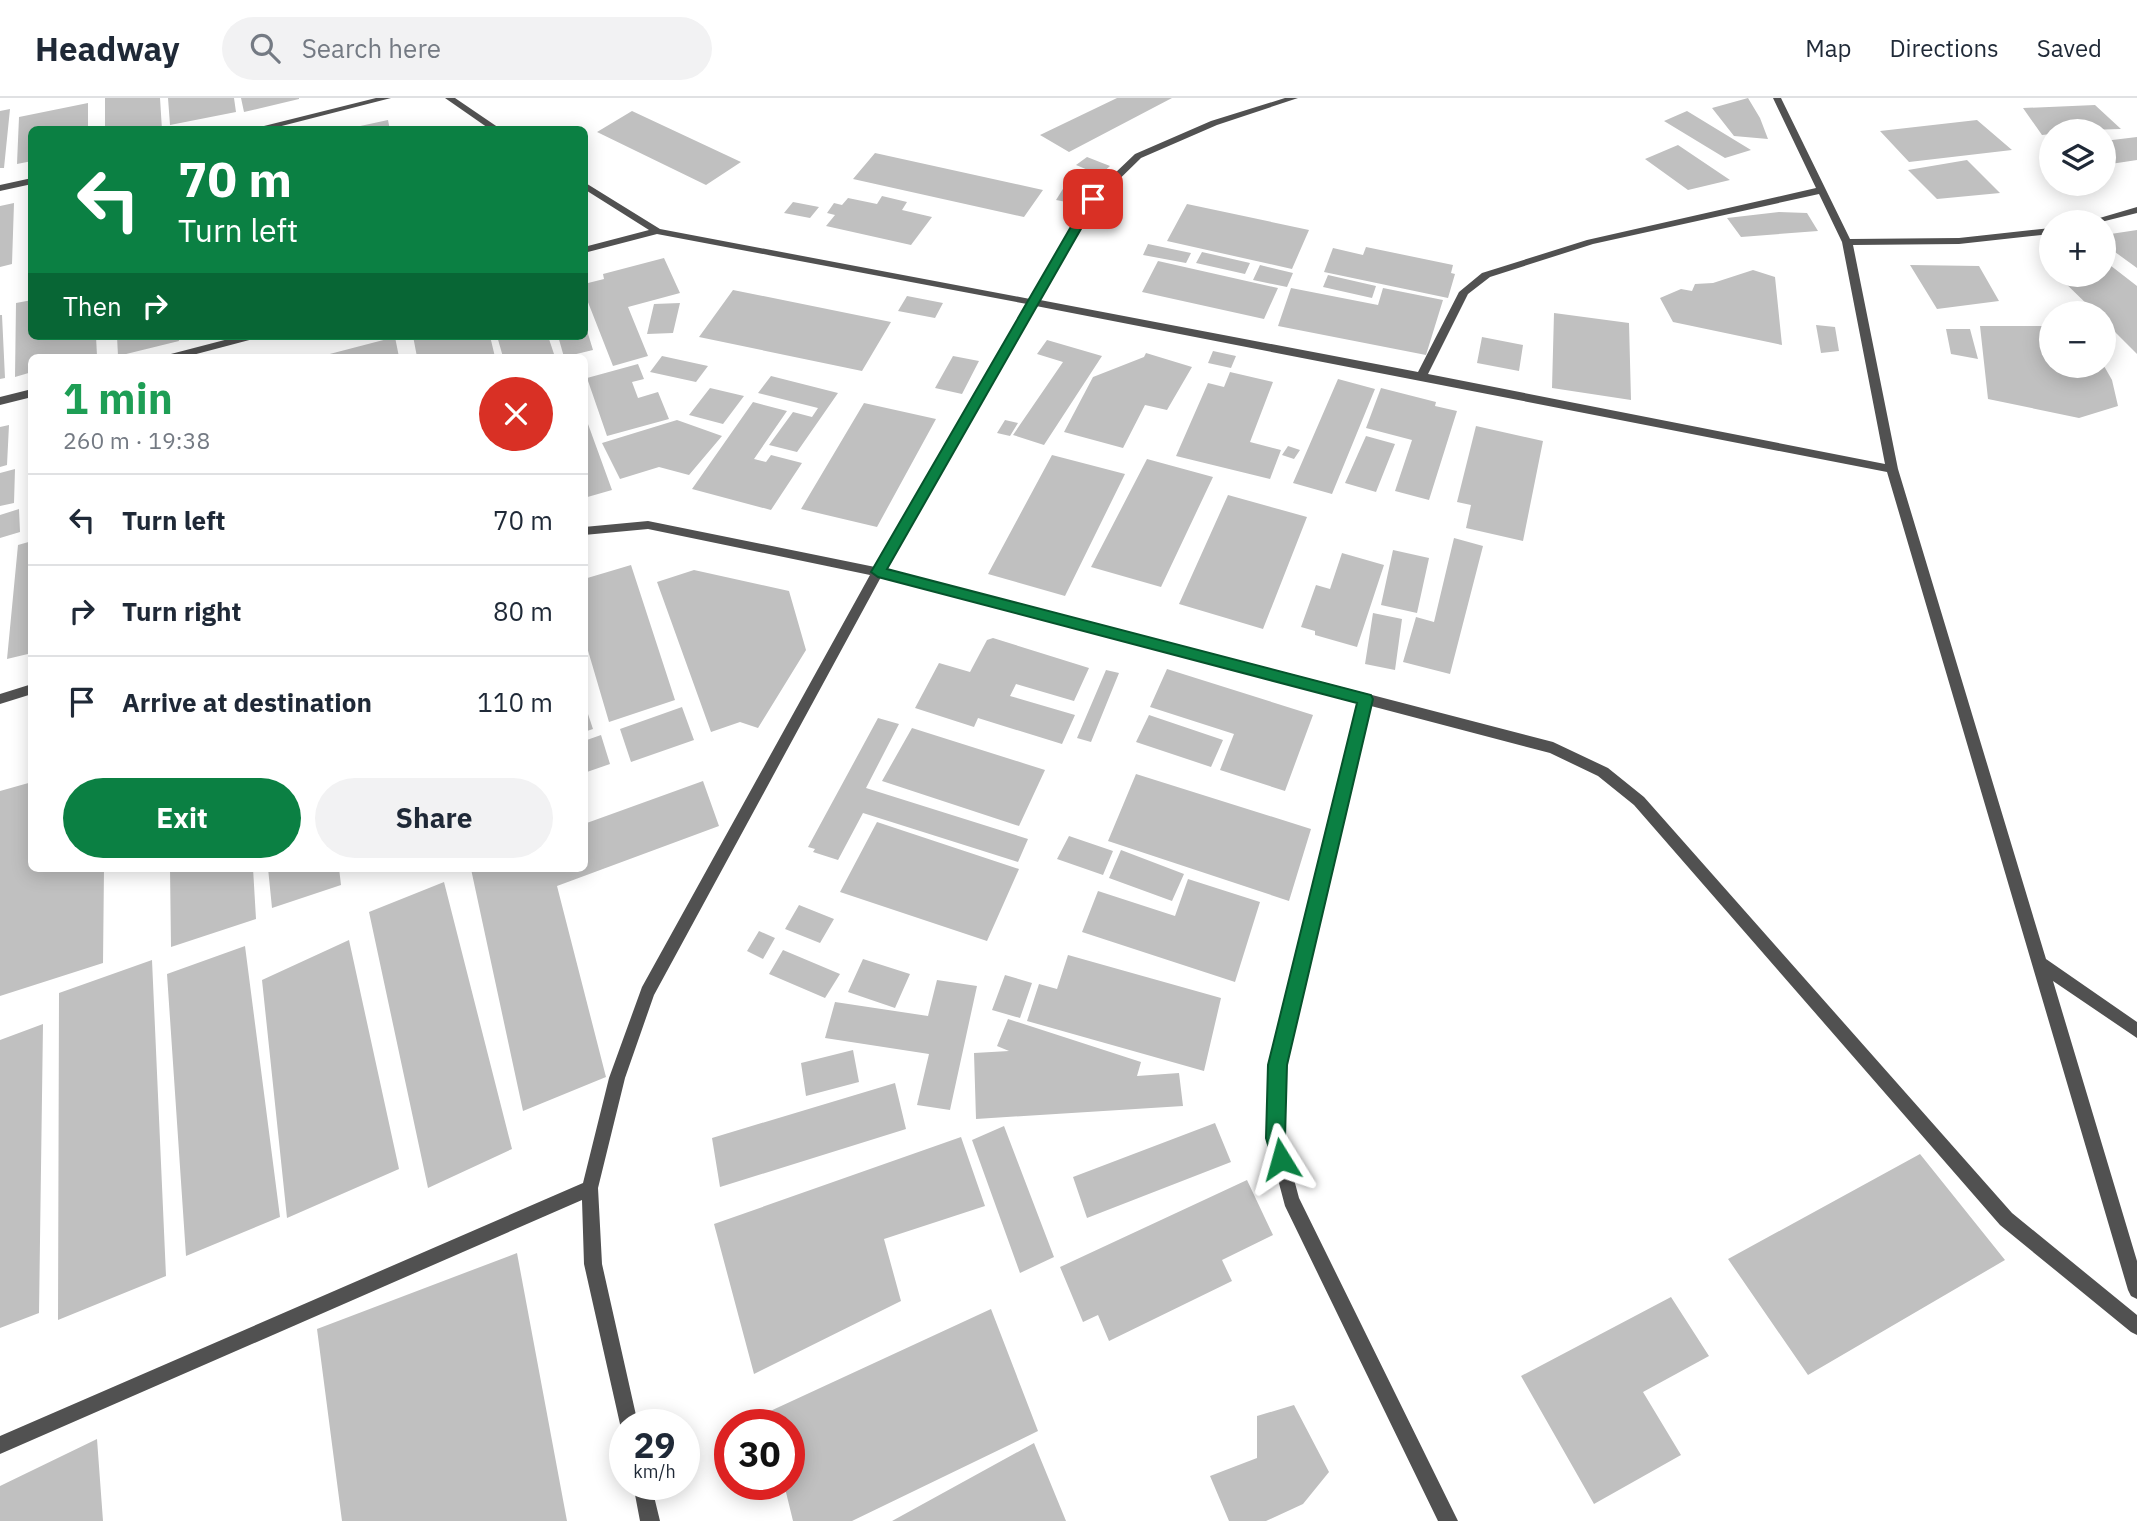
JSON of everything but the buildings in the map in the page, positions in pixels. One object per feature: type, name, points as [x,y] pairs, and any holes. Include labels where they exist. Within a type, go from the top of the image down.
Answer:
[{"type":"street","points":[[270,126],[387,98]]},
{"type":"street","points":[[449,98],[492,126]]},
{"type":"street","points":[[626,1409],[593,1264],[590,1188],[617,1078],[647,992],[878,572],[1093,199],[1139,156],[1214,123],[1294,98]]},
{"type":"street","points":[[1777,98],[1847,242],[1892,469],[2137,1290]]},
{"type":"street","points":[[0,188],[28,182]]},
{"type":"street","points":[[588,188],[657,231],[1421,376],[1892,469]]},
{"type":"street","points":[[1421,376],[1464,292],[1486,275],[1590,242],[1822,190]]},
{"type":"street","points":[[2116,216],[2137,211]]},
{"type":"street","points":[[588,249],[657,231]]},
{"type":"street","points":[[1847,242],[1959,241],[2039,233]]},
{"type":"street","points":[[184,354],[238,340]]},
{"type":"street","points":[[0,401],[28,394]]},
{"type":"street","points":[[588,531],[649,525],[878,572],[1553,748],[1603,772],[1639,801],[2006,1219],[2137,1326]]},
{"type":"street","points":[[0,699],[28,691]]},
{"type":"street","points":[[1366,699],[1278,1065],[1275,1138],[1291,1200],[1448,1521]]},
{"type":"street","points":[[2040,964],[2137,1031]]},
{"type":"street","points":[[0,1444],[590,1188]]},
{"type":"street","points":[[645,1500],[650,1521]]},
{"type":"route","points":[[1093,199],[878,572],[1366,699],[1278,1065],[1275,1138],[1281,1159]]}]
